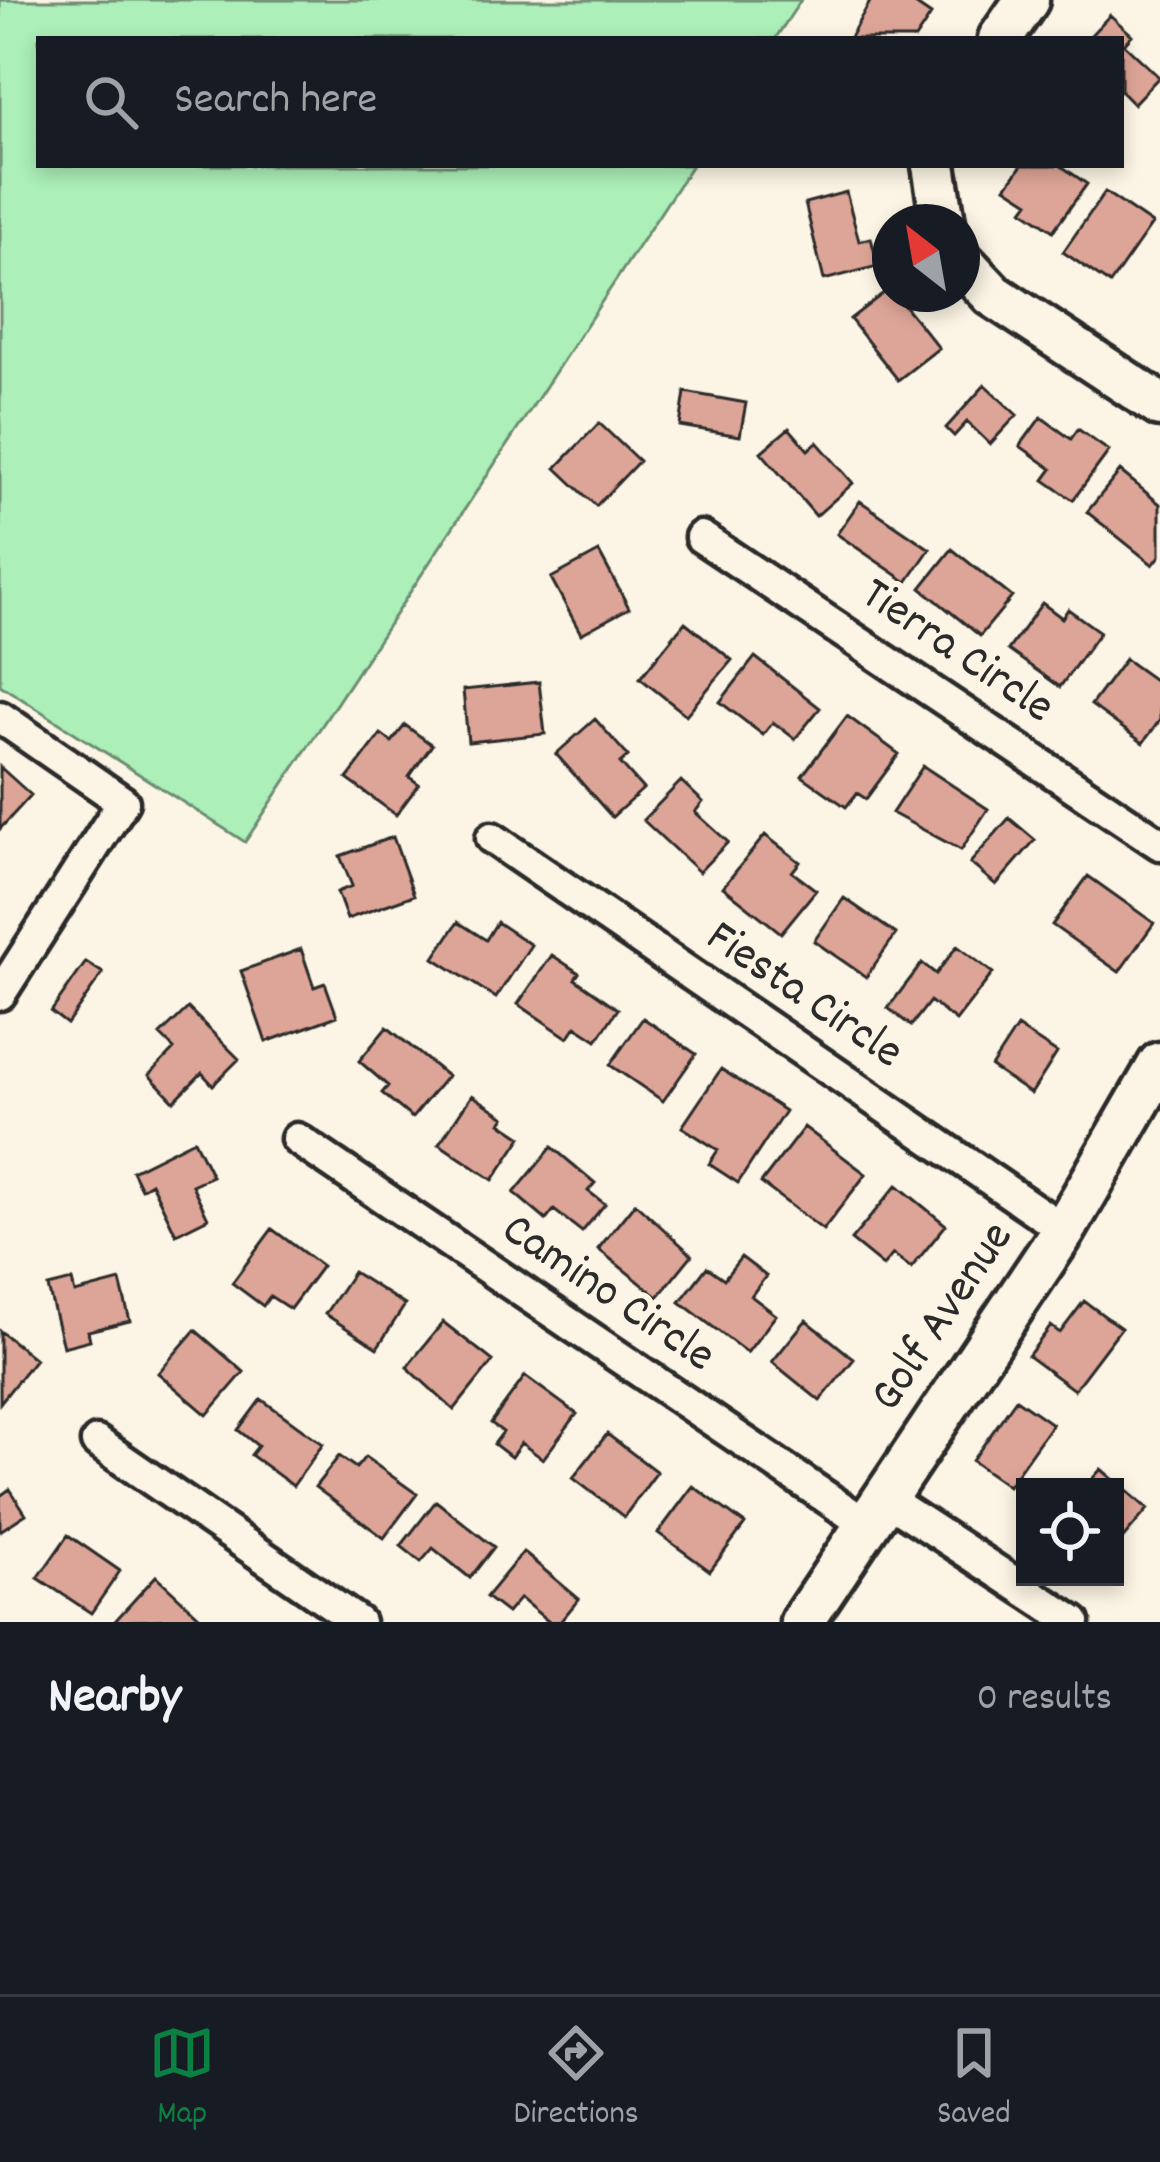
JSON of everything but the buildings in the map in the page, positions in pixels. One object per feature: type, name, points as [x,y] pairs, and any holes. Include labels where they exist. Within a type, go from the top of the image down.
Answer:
[{"type":"street","points":[[1002,36],[1027,0]]},
{"type":"street","points":[[934,168],[940,204]]},
{"type":"street","points":[[980,281],[993,295],[1160,405]]},
{"type":"street","name":"Tierra Circle","points":[[701,537],[1160,844]]},
{"type":"street","points":[[0,717],[123,802],[0,994]]},
{"type":"street","name":"Fiesta Circle","points":[[492,838],[1064,1230]]},
{"type":"street","name":"Golf Avenue","points":[[802,1622],[1064,1230],[1160,1064]]},
{"type":"street","name":"Camino Circle","points":[[297,1139],[876,1512],[1074,1622]]},
{"type":"street","points":[[97,1442],[358,1622]]},
{"type":"green space","points":[[0,0],[801,0],[777,36],[36,36],[36,168],[690,168],[245,842],[0,685]]}]
